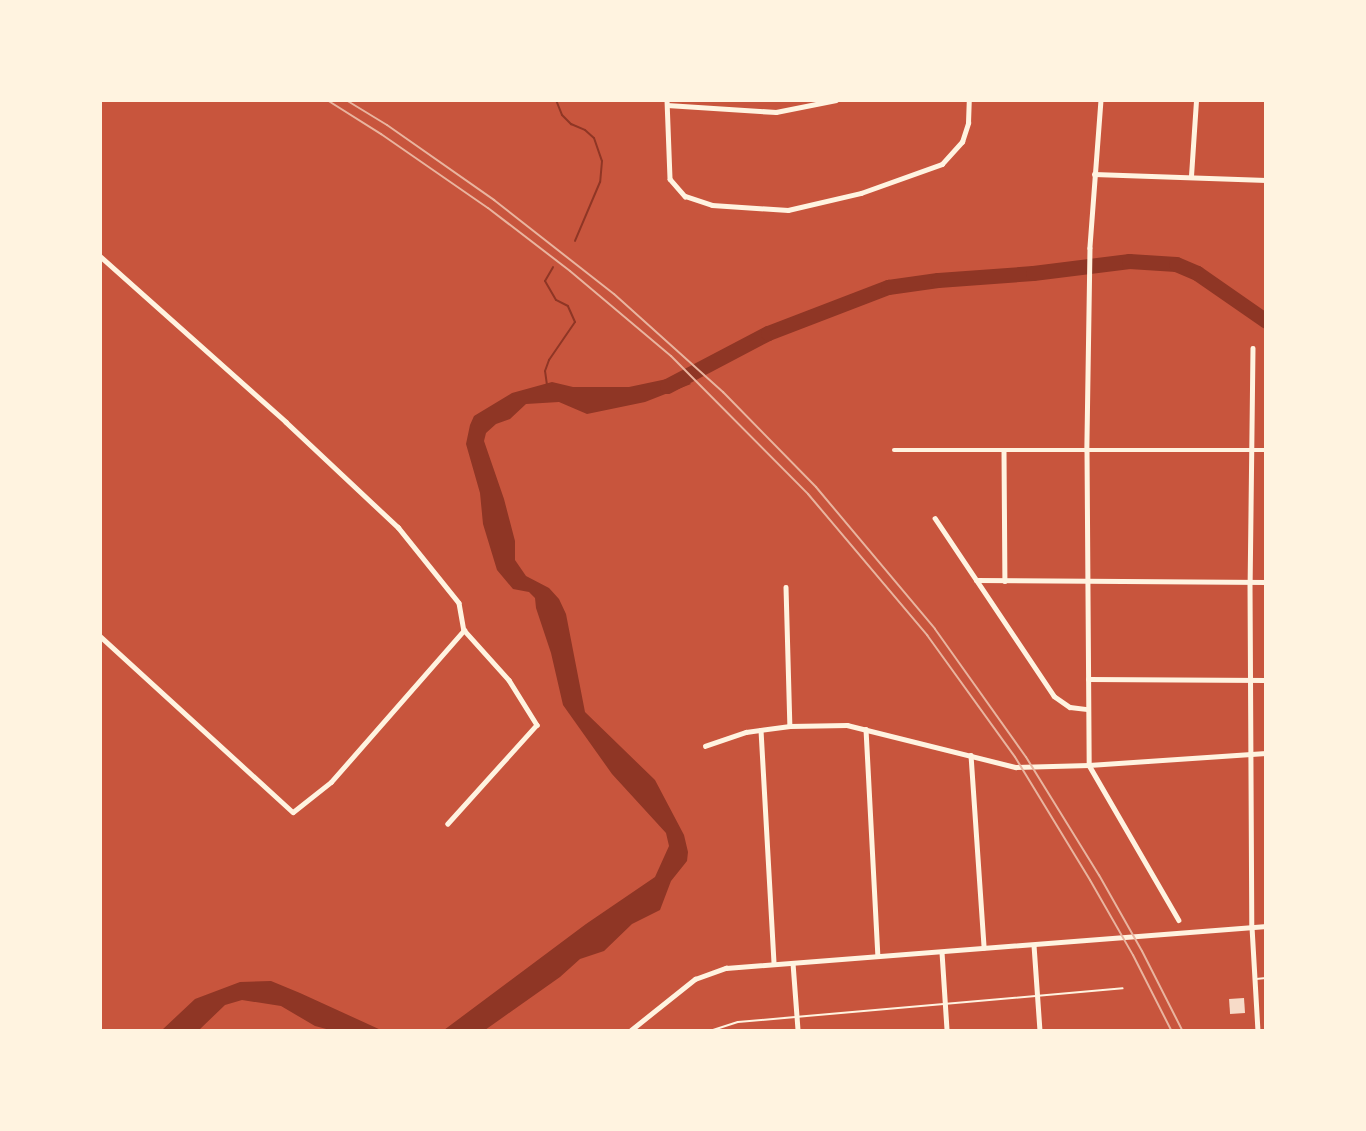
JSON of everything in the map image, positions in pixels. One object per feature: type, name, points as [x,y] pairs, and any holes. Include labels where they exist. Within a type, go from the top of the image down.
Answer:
[{"type":"street","points":[[836,100],[776,112],[667,103],[667,156],[670,179],[685,196],[712,205],[788,210],[861,193],[942,164],[962,142],[968,123],[969,100]]},
{"type":"street","points":[[1101,100],[1090,248],[1087,450],[1089,765],[1179,920]]},
{"type":"street","points":[[1191,176],[1196,100]]},
{"type":"street","points":[[1094,174],[1266,180]]},
{"type":"street","points":[[100,255],[398,526],[459,603],[464,630],[509,680],[537,725],[448,824]]},
{"type":"street","points":[[1253,348],[1250,582],[1252,927],[1257,1030],[1266,1030]]},
{"type":"street","points":[[894,450],[1266,450]]},
{"type":"street","points":[[1004,450],[1005,581]]},
{"type":"street","points":[[935,518],[1054,696],[1070,706],[1087,709]]},
{"type":"street","points":[[976,580],[1266,582]]},
{"type":"street","points":[[786,587],[790,726]]},
{"type":"street","points":[[100,636],[293,812],[331,782],[464,630]]},
{"type":"street","points":[[1088,679],[1266,680]]},
{"type":"street","points":[[705,746],[731,735],[761,730],[790,726],[847,725],[1016,767],[1089,765],[1266,753]]},
{"type":"street","points":[[866,729],[879,956]]},
{"type":"street","points":[[761,730],[774,964]]},
{"type":"street","points":[[971,755],[984,948]]},
{"type":"street","points":[[631,1030],[686,985],[705,974],[726,968],[1266,926]]},
{"type":"street","points":[[1034,945],[1040,1030]]},
{"type":"street","points":[[942,952],[947,1030]]},
{"type":"street","points":[[793,963],[798,1030]]},
{"type":"lane","points":[[1255,979],[1266,978]]},
{"type":"lane","points":[[713,1030],[738,1022],[1123,988]]},
{"type":"shaded area","points":[[681,376],[691,384],[645,402],[587,414],[559,402],[526,404],[510,419],[496,424],[486,433],[484,441],[504,499],[515,541],[515,560],[526,576],[549,588],[559,599],[566,614],[585,712],[655,780],[684,835],[688,852],[687,861],[671,881],[660,910],[632,924],[604,951],[580,959],[560,977],[485,1030],[444,1030],[586,924],[655,877],[669,846],[666,833],[612,774],[563,705],[535,598],[529,592],[513,589],[497,570],[483,524],[480,493],[466,444],[470,425],[474,416],[512,393],[552,382],[573,387],[629,387]]},
{"type":"shaded area","points":[[271,981],[381,1030],[330,1030],[315,1026],[281,1006],[242,1000],[225,1005],[199,1030],[162,1030],[195,999],[240,982]]},
{"type":"building","points":[[1244,998],[1245,1013],[1230,1014],[1229,999]]},
{"type":"waterway","points":[[556,100],[562,115],[571,124],[585,130],[594,138],[602,161],[600,182],[575,241]]},
{"type":"waterway","points":[[667,386],[768,333],[888,287],[938,280],[1033,273],[1129,261],[1176,264],[1197,273],[1266,321]]},
{"type":"waterway","points":[[547,385],[545,371],[549,360],[575,322],[568,306],[556,300],[545,281],[553,267]]},
{"type":"railway","points":[[327,100],[381,134],[488,208],[570,271],[671,356],[808,494],[927,635],[1015,757],[1133,955],[1171,1030]]},
{"type":"railway","points":[[346,100],[387,125],[494,200],[614,294],[723,392],[816,487],[935,629],[1026,757],[1099,875],[1142,951],[1182,1030]]}]
